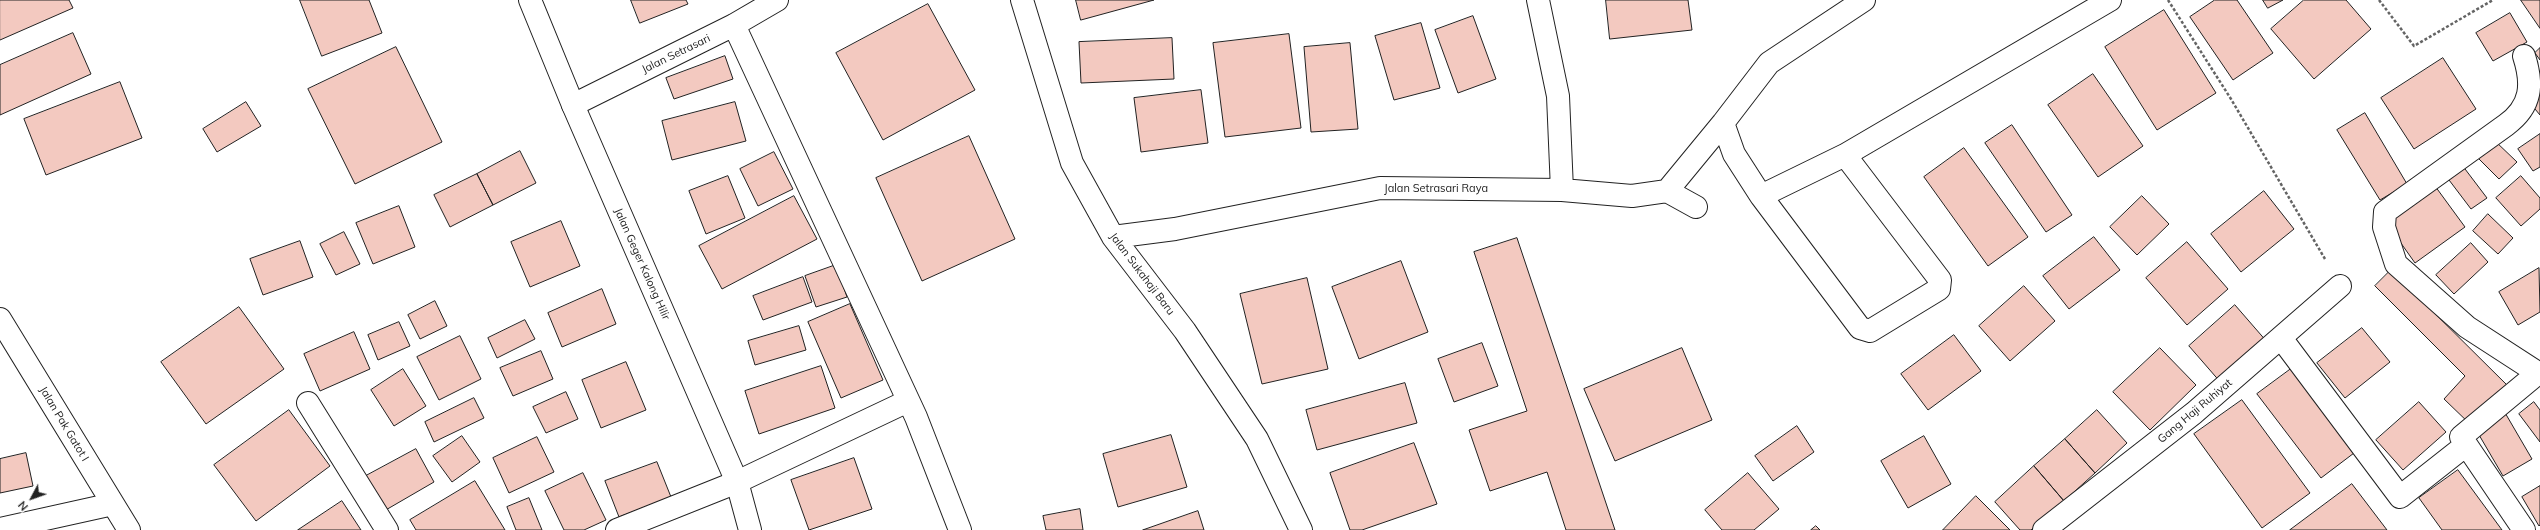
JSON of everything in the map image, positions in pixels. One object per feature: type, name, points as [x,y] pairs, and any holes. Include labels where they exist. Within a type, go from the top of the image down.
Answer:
[{"type":"street","name":"Jalan Geger Kalong Hilir","points":[[530,0],[573,105],[737,482],[750,530]]},
{"type":"street","name":"Jalan Setrasari","points":[[573,105],[734,26],[778,0]]},
{"type":"street","name":"Jalan Sukahaji Baru","points":[[1022,0],[1072,163],[1113,237],[1185,331],[1257,439],[1301,530]]},
{"type":"street","points":[[1538,0],[1558,96],[1562,190]]},
{"type":"street","points":[[1696,207],[1667,191],[1723,123],[1769,63],[1864,0]]},
{"type":"street","points":[[1762,196],[1845,155],[2110,0]]},
{"type":"street","points":[[734,26],[908,400],[960,530]]},
{"type":"street","points":[[2281,338],[2400,497],[2538,373],[2467,327],[2396,264],[2384,227],[2383,217],[2385,212],[2513,120],[2528,96],[2530,84],[2524,56]]},
{"type":"street","points":[[1723,123],[1734,154],[1762,196],[1860,328],[1865,332],[1878,328],[1939,289],[1940,280],[1845,155]]},
{"type":"street","name":"Jalan Setrasari Raya","points":[[1113,237],[1175,229],[1380,188],[1562,190],[1632,196],[1667,191]]},
{"type":"street","name":"Gang Haji Ruhiyat","points":[[2044,530],[2194,413],[2340,286]]},
{"type":"street","name":"Jalan Pak Gatot I","points":[[0,319],[129,530]]},
{"type":"street","points":[[617,530],[737,482],[908,400]]},
{"type":"street","points":[[308,403],[387,530]]},
{"type":"street","points":[[2464,441],[2524,530]]},
{"type":"street","points":[[0,529],[113,504]]},
{"type":"path","points":[[2168,0],[2231,98],[2340,286]]},
{"type":"path","points":[[2379,0],[2414,46],[2493,0]]},
{"type":"building","points":[[0,0],[69,0],[73,8],[0,40]]},
{"type":"building","points":[[300,0],[369,0],[382,33],[322,56]]},
{"type":"building","points":[[631,0],[686,0],[688,4],[640,23]]},
{"type":"building","points":[[1076,0],[1154,0],[1081,20]]},
{"type":"building","points":[[1606,0],[1688,0],[1692,30],[1610,39]]},
{"type":"building","points":[[2215,0],[2237,0],[2273,53],[2233,80],[2190,17]]},
{"type":"building","points":[[2263,0],[2283,0],[2268,8]]},
{"type":"building","points":[[2304,0],[2346,0],[2371,29],[2314,79],[2271,29]]},
{"type":"building","points":[[2521,0],[2540,0],[2540,28]]},
{"type":"building","points":[[928,4],[975,90],[883,140],[836,53]]},
{"type":"building","points":[[2164,10],[2216,93],[2157,130],[2105,47]]},
{"type":"building","points":[[2510,13],[2527,42],[2493,61],[2476,33]]},
{"type":"building","points":[[1473,16],[1496,79],[1458,93],[1435,30]]},
{"type":"building","points":[[1421,23],[1440,88],[1394,100],[1375,36]]},
{"type":"building","points":[[73,33],[91,74],[0,115],[0,65]]},
{"type":"building","points":[[1289,34],[1301,128],[1225,137],[1213,43]]},
{"type":"building","points":[[1172,38],[1174,79],[1081,83],[1079,42]]},
{"type":"building","points":[[1350,43],[1358,129],[1311,132],[1304,47]]},
{"type":"building","points":[[396,47],[442,142],[355,184],[308,89]]},
{"type":"building","points":[[2540,48],[2540,60],[2535,53]]},
{"type":"building","points":[[725,56],[733,79],[674,99],[666,78]]},
{"type":"building","points":[[2443,58],[2476,109],[2414,149],[2381,98]]},
{"type":"building","points":[[2093,74],[2143,146],[2098,177],[2048,105]]},
{"type":"building","points":[[120,82],[142,138],[46,175],[24,119]]},
{"type":"building","points":[[1201,90],[1208,143],[1141,152],[1134,98]]},
{"type":"building","points":[[2540,95],[2540,115],[2530,103]]},
{"type":"building","points":[[246,102],[261,126],[217,152],[203,129]]},
{"type":"building","points":[[735,102],[746,141],[672,160],[662,121]]},
{"type":"building","points":[[2365,113],[2407,184],[2380,200],[2337,130]]},
{"type":"building","points":[[2012,125],[2072,215],[2046,232],[1985,143]]},
{"type":"building","points":[[2540,134],[2540,167],[2533,171],[2518,149]]},
{"type":"building","points":[[969,136],[1015,239],[922,281],[876,178]]},
{"type":"building","points":[[2494,140],[2517,162],[2499,179],[2477,157]]},
{"type":"building","points":[[1964,148],[2028,237],[1988,266],[1924,177]]},
{"type":"building","points":[[520,151],[536,183],[493,205],[477,174]]},
{"type":"building","points":[[774,152],[793,189],[758,206],[740,169]]},
{"type":"building","points":[[2462,165],[2487,198],[2471,209],[2446,176]]},
{"type":"building","points":[[477,174],[493,205],[450,227],[434,195]]},
{"type":"building","points":[[728,176],[745,218],[706,234],[689,191]]},
{"type":"building","points":[[2521,176],[2540,198],[2540,209],[2521,226],[2496,198]]},
{"type":"building","points":[[2435,186],[2465,227],[2415,263],[2386,222]]},
{"type":"building","points":[[2264,191],[2294,229],[2241,272],[2211,234]]},
{"type":"building","points":[[794,196],[817,239],[722,289],[699,246]]},
{"type":"building","points":[[2142,196],[2169,224],[2137,255],[2110,227]]},
{"type":"building","points":[[399,206],[415,247],[373,264],[356,223]]},
{"type":"building","points":[[2488,214],[2513,238],[2498,254],[2473,231]]},
{"type":"building","points":[[561,221],[580,266],[530,287],[511,242]]},
{"type":"building","points":[[344,232],[360,264],[336,275],[320,244]]},
{"type":"building","points":[[2094,237],[2120,270],[2069,309],[2043,276]]},
{"type":"building","points":[[1517,238],[1615,530],[1566,530],[1547,472],[1490,491],[1469,430],[1527,411],[1474,252]]},
{"type":"building","points":[[300,241],[313,277],[263,295],[250,259]]},
{"type":"building","points":[[2187,242],[2228,289],[2187,325],[2146,278]]},
{"type":"building","points":[[2471,243],[2488,262],[2454,294],[2436,275]]},
{"type":"building","points":[[1401,261],[1428,332],[1359,359],[1332,287]]},
{"type":"building","points":[[836,265],[847,297],[816,307],[805,276]]},
{"type":"building","points":[[2539,268],[2540,312],[2518,325],[2499,292]]},
{"type":"building","points":[[2391,270],[2510,388],[2472,426],[2444,399],[2465,376],[2375,286]]},
{"type":"building","points":[[803,277],[812,302],[763,320],[753,296]]},
{"type":"building","points":[[1307,278],[1328,369],[1262,384],[1240,294]]},
{"type":"building","points":[[2024,286],[2055,321],[2010,361],[1979,326]]},
{"type":"building","points":[[602,289],[616,324],[562,347],[548,313]]},
{"type":"building","points":[[435,301],[447,326],[420,339],[408,315]]},
{"type":"building","points":[[850,304],[883,380],[841,398],[808,322]]},
{"type":"building","points":[[2235,305],[2268,343],[2222,384],[2189,346]]},
{"type":"building","points":[[239,307],[284,369],[206,424],[161,362]]},
{"type":"building","points":[[525,320],[535,339],[497,358],[488,338]]},
{"type":"building","points":[[399,322],[410,346],[378,360],[368,335]]},
{"type":"building","points":[[799,326],[806,350],[755,365],[748,341]]},
{"type":"building","points":[[2362,328],[2390,362],[2345,398],[2317,363]]},
{"type":"building","points":[[354,332],[370,369],[320,391],[304,354]]},
{"type":"building","points":[[1954,335],[1981,371],[1928,410],[1901,374]]},
{"type":"building","points":[[460,336],[481,379],[439,400],[417,357]]},
{"type":"building","points":[[1482,343],[1498,386],[1454,402],[1438,359]]},
{"type":"building","points":[[1682,348],[1712,420],[1615,461],[1584,389]]},
{"type":"building","points":[[2160,348],[2196,385],[2150,430],[2113,392]]},
{"type":"building","points":[[541,351],[553,379],[513,396],[500,368]]},
{"type":"building","points":[[626,362],[646,410],[601,428],[582,380]]},
{"type":"building","points":[[821,366],[835,408],[759,434],[745,391]]},
{"type":"building","points":[[2295,366],[2358,450],[2321,478],[2257,394]]},
{"type":"building","points":[[403,369],[426,406],[394,426],[371,390]]},
{"type":"building","points":[[1405,383],[1417,423],[1317,450],[1306,410]]},
{"type":"building","points":[[566,392],[578,419],[546,433],[533,407]]},
{"type":"building","points":[[474,398],[484,418],[434,442],[425,422]]},
{"type":"building","points":[[2242,400],[2310,493],[2262,528],[2194,434]]},
{"type":"building","points":[[2419,402],[2446,432],[2403,470],[2376,440]]},
{"type":"building","points":[[2534,402],[2540,410],[2540,442],[2519,414]]},
{"type":"building","points":[[289,410],[330,466],[256,521],[214,465]]},
{"type":"building","points":[[2097,410],[2127,443],[2095,473],[2065,439]]},
{"type":"building","points":[[2504,411],[2532,459],[2503,476],[2475,428]]},
{"type":"building","points":[[1797,426],[1814,452],[1773,481],[1755,456]]},
{"type":"building","points":[[1171,435],[1187,487],[1118,507],[1103,454]]},
{"type":"building","points":[[462,436],[480,462],[452,482],[433,456]]},
{"type":"building","points":[[1924,436],[1951,484],[1908,508],[1881,461]]},
{"type":"building","points":[[537,437],[554,472],[509,493],[493,458]]},
{"type":"building","points":[[2065,439],[2095,473],[2064,501],[2034,466]]},
{"type":"building","points":[[1414,443],[1437,504],[1362,530],[1350,530],[1330,473]]},
{"type":"building","points":[[416,449],[434,482],[384,511],[364,477]]},
{"type":"building","points":[[26,453],[33,486],[0,493],[0,459]]},
{"type":"building","points":[[854,458],[872,509],[809,530],[791,480]]},
{"type":"building","points":[[657,462],[671,497],[619,517],[605,481]]},
{"type":"building","points":[[2034,466],[2064,501],[2031,530],[2020,530],[1995,502]]},
{"type":"building","points":[[2458,470],[2502,530],[2442,530],[2419,498]]},
{"type":"building","points":[[583,473],[606,520],[584,530],[564,530],[545,491]]},
{"type":"building","points":[[1748,473],[1779,509],[1754,530],[1722,530],[1705,510]]},
{"type":"building","points":[[475,481],[505,530],[416,530],[410,520]]},
{"type":"building","points":[[2352,484],[2387,530],[2290,530]]},
{"type":"building","points":[[2540,486],[2540,525],[2539,526],[2522,497]]},
{"type":"building","points":[[1976,496],[2010,530],[1943,530]]},
{"type":"building","points":[[529,498],[542,530],[516,530],[507,507]]},
{"type":"building","points":[[342,501],[361,530],[298,530]]},
{"type":"building","points":[[1080,509],[1083,530],[1046,530],[1043,516]]},
{"type":"building","points":[[1198,511],[1204,530],[1143,530]]},
{"type":"building","points":[[1816,526],[1820,530],[1811,530]]}]
